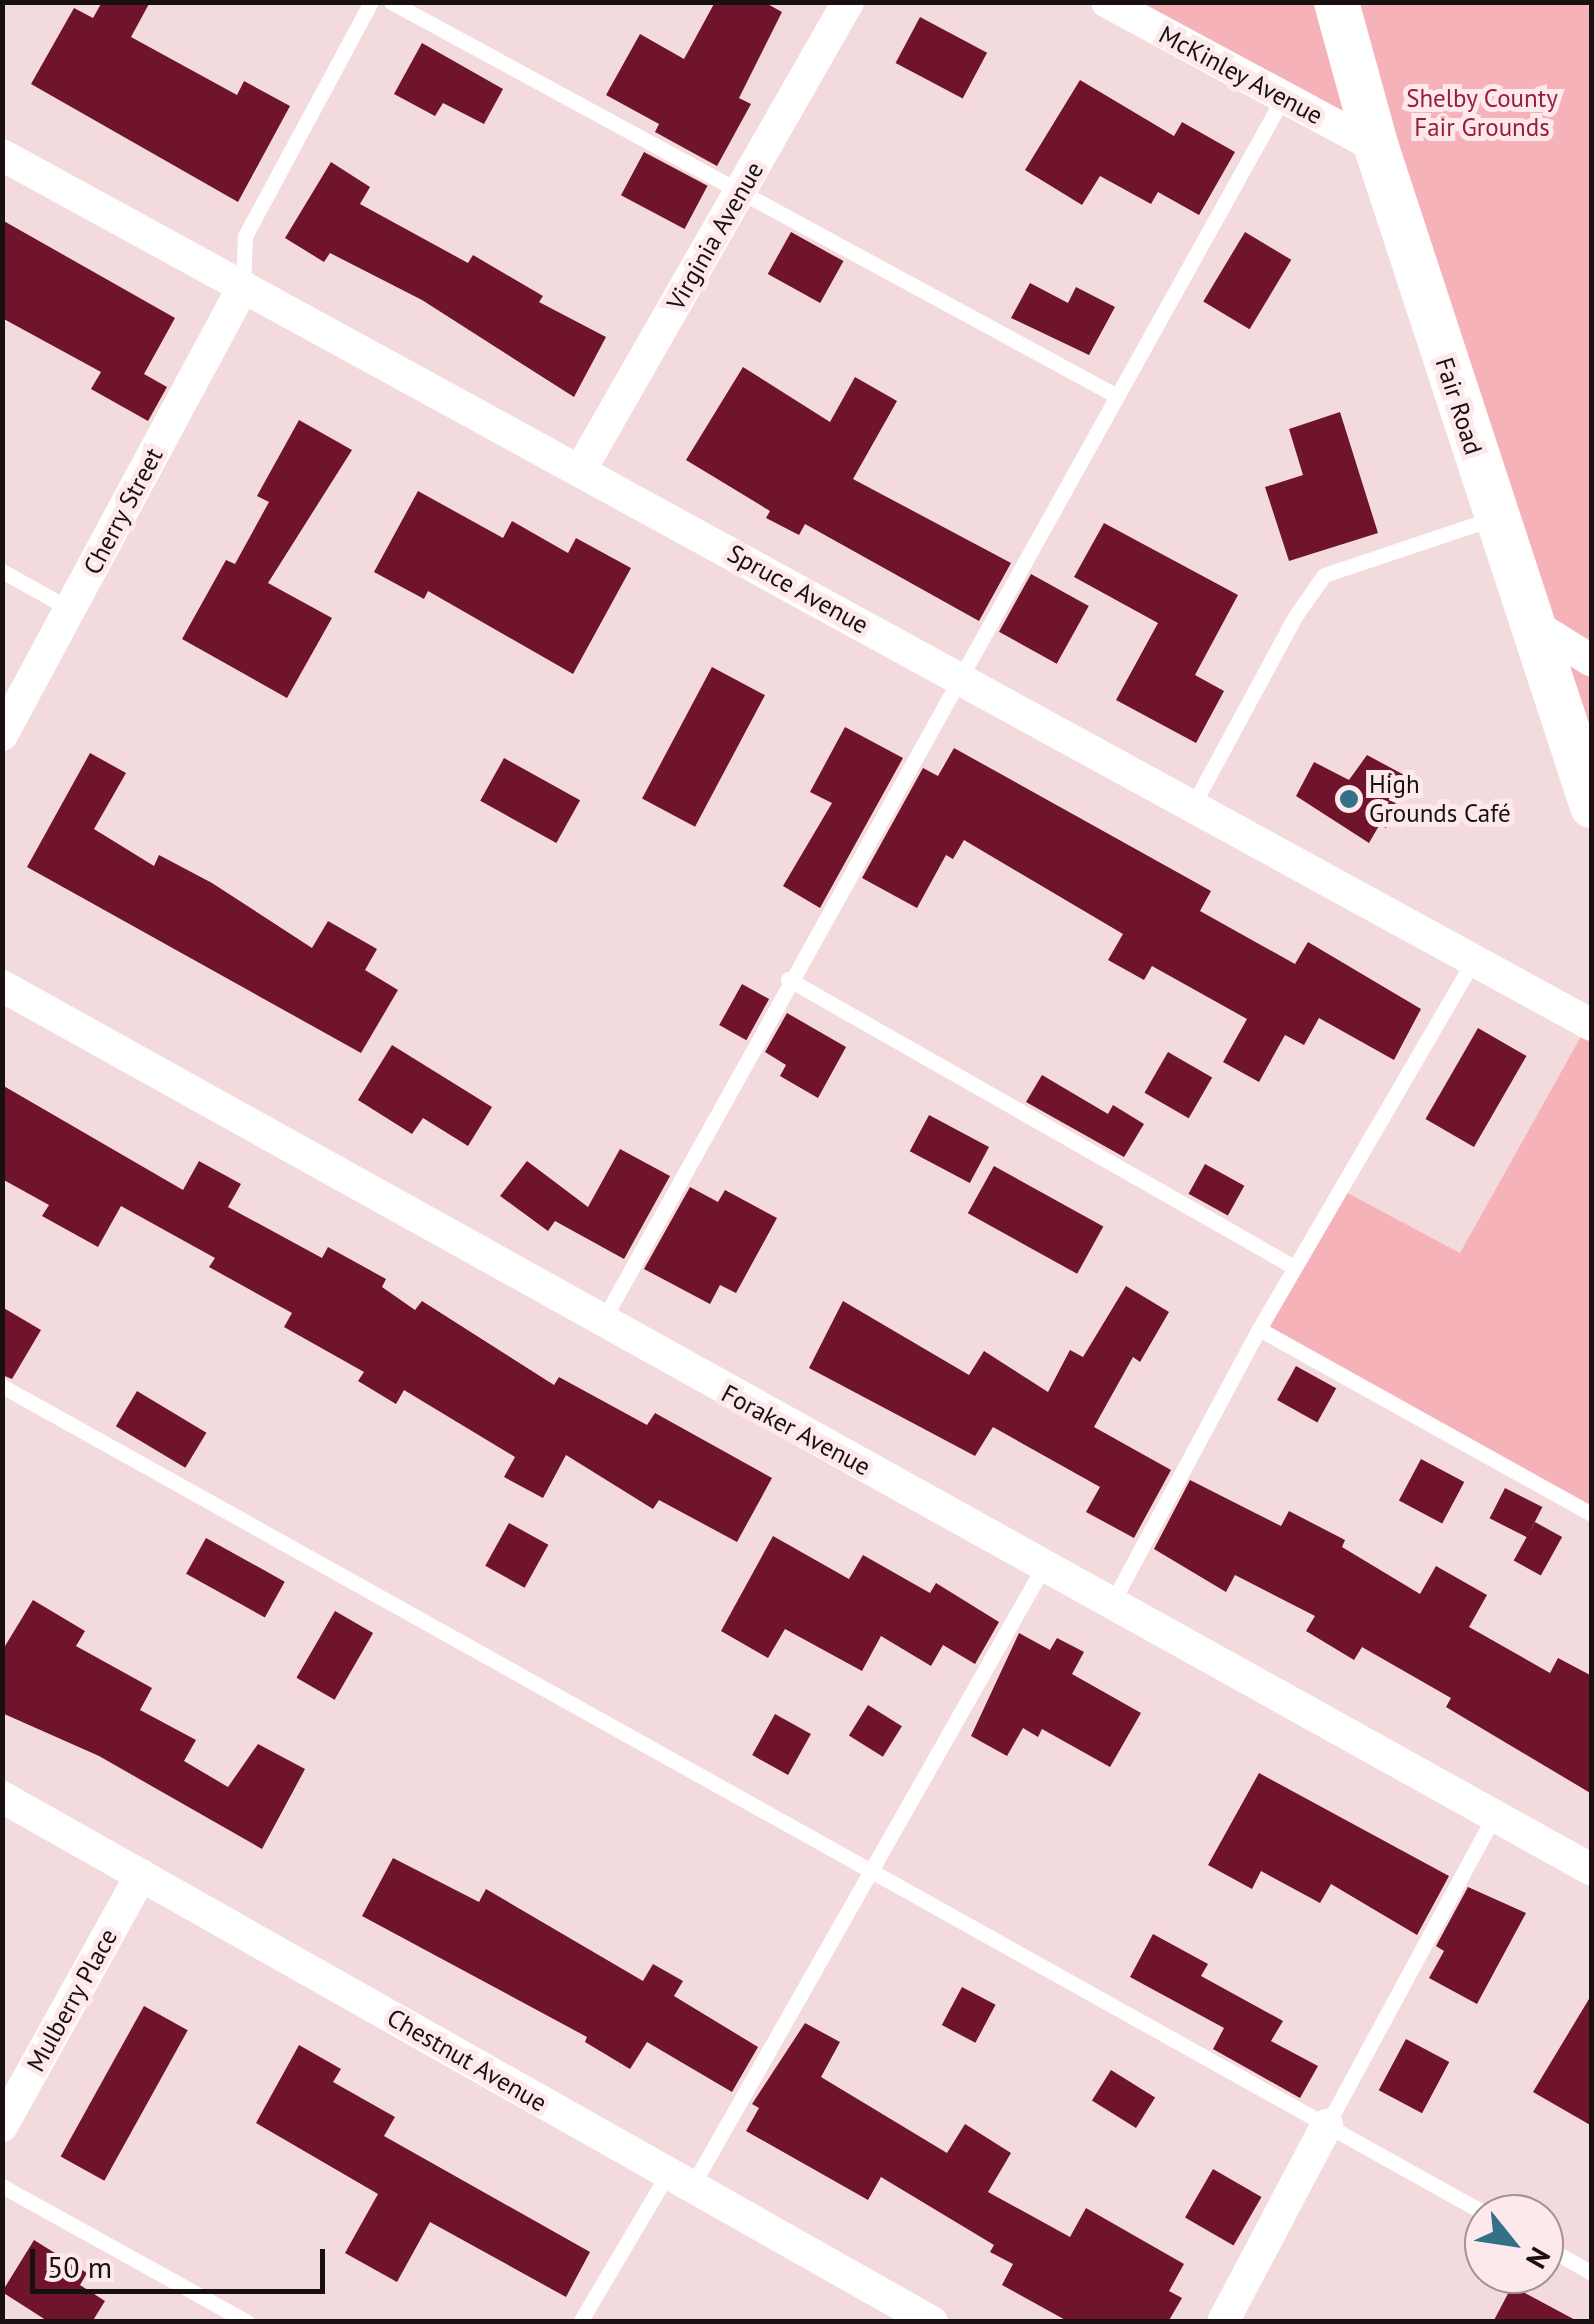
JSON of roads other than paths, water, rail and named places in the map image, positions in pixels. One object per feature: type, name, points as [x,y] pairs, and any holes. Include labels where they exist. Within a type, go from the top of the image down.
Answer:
[{"type":"main road","name":"Fair Road","points":[[1336,2],[1376,147],[1528,621],[1592,806]]},
{"type":"street","name":"Virginia Avenue","points":[[582,469],[848,2]]},
{"type":"street","name":"McKinley Avenue","points":[[1107,2],[1376,147]]},
{"type":"street","name":"Spruce Avenue","points":[[2,155],[1592,1025]]},
{"type":"street","name":"Cherry Street","points":[[2,735],[243,287]]},
{"type":"street","points":[[1528,621],[1592,661]]},
{"type":"street","name":"Foraker Avenue","points":[[2,986],[601,1324],[1045,1564],[1592,1870]]},
{"type":"street","name":"Chestnut Avenue","points":[[2,1798],[932,2322]]},
{"type":"street","name":"Mulberry Place","points":[[2,2126],[140,1874]]},
{"type":"street","points":[[1224,2322],[1327,2125]]},
{"type":"lane","points":[[243,287],[245,236],[371,2]]},
{"type":"lane","points":[[391,2],[738,196],[1116,395]]},
{"type":"lane","points":[[601,1324],[788,979],[1283,98]]},
{"type":"lane","points":[[1192,807],[1294,618],[1324,575],[1495,518]]},
{"type":"lane","points":[[2,571],[70,609]]},
{"type":"lane","points":[[1112,1601],[1259,1328],[1473,962]]},
{"type":"lane","points":[[788,979],[1294,1267]]},
{"type":"lane","points":[[1259,1328],[1592,1514]]},
{"type":"lane","points":[[2,1386],[1464,2202]]},
{"type":"lane","points":[[580,2322],[680,2180],[874,1874],[1045,1564]]},
{"type":"lane","points":[[1327,2125],[1494,1816]]},
{"type":"lane","points":[[2,2186],[247,2322]]},
{"type":"lane","points":[[1564,2257],[1592,2273]]},
{"type":"place","name":"High Grounds Café","points":[[1349,799]]},
{"type":"park label","name":"Shelby County Fair Grounds","points":[[1482,114]]}]
